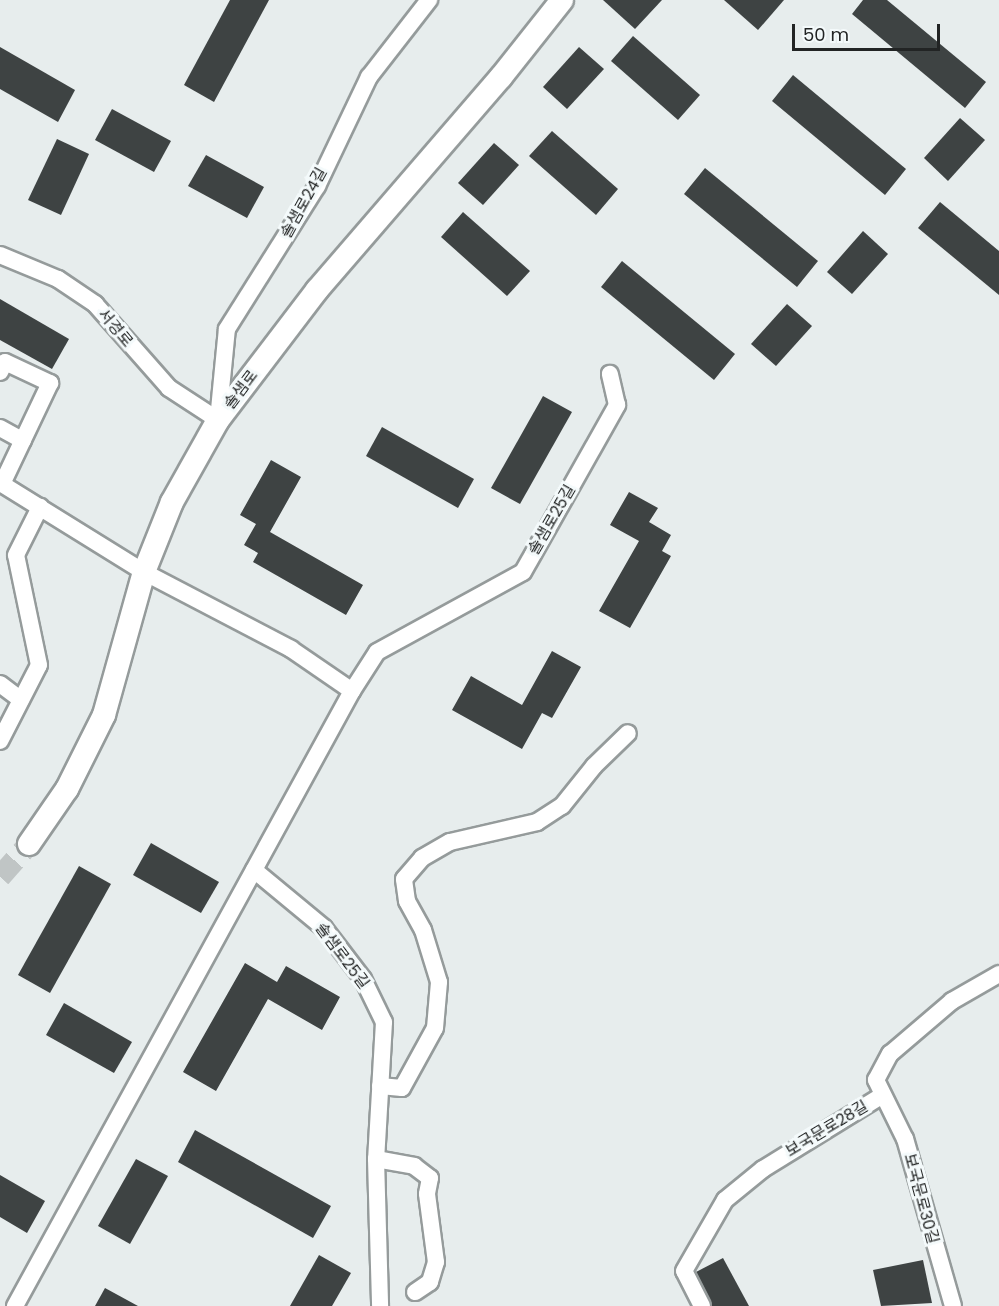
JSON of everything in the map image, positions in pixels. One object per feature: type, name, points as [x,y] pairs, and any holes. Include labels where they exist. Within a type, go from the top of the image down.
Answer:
[{"type":"main road","name":"솔샘로","points":[[28,844],[67,789],[104,715],[144,572],[172,502],[218,420],[316,290],[501,77],[562,0]]},
{"type":"street","name":"솔샘로24길","points":[[218,420],[227,329],[317,186],[369,77],[429,0]]},
{"type":"street","name":"서경로","points":[[0,255],[58,279],[95,304],[169,388],[218,420]]},
{"type":"street","points":[[0,372],[5,362],[50,383],[2,484],[144,572],[291,649],[352,691]]},
{"type":"street","name":"솔샘로25길","points":[[380,1306],[376,1159],[384,1022],[363,979],[324,927],[254,870],[352,691],[378,652],[523,572],[617,405],[610,374]]},
{"type":"street","points":[[0,428],[23,441]]},
{"type":"street","points":[[0,741],[39,665],[16,555],[40,507]]},
{"type":"street","points":[[0,684],[21,699]]},
{"type":"street","points":[[380,1086],[402,1088],[435,1028],[440,982],[423,930],[408,901],[404,879],[422,858],[450,842],[537,822],[562,806],[594,766],[628,733]]},
{"type":"street","points":[[15,1306],[254,870]]},
{"type":"street","name":"보국문로28길","points":[[702,1306],[684,1271],[725,1200],[763,1169],[881,1096],[876,1080],[890,1054],[952,1001],[999,974]]},
{"type":"street","name":"보국문로30길","points":[[881,1096],[905,1139],[953,1306]]},
{"type":"street","points":[[376,1159],[414,1166],[430,1178],[427,1194],[436,1262],[430,1281],[415,1292]]},
{"type":"building","points":[[230,0],[269,0],[214,102],[184,85]]},
{"type":"building","points":[[603,0],[662,0],[635,29]]},
{"type":"building","points":[[724,0],[784,0],[758,30]]},
{"type":"building","points":[[863,0],[887,0],[986,82],[965,108],[852,14]]},
{"type":"building","points":[[633,36],[700,95],[678,120],[611,61]]},
{"type":"building","points":[[0,47],[75,90],[58,122],[0,89]]},
{"type":"building","points":[[579,47],[604,69],[567,109],[543,87]]},
{"type":"building","points":[[793,75],[906,169],[885,195],[772,101]]},
{"type":"building","points":[[112,109],[171,141],[154,172],[95,140]]},
{"type":"building","points":[[960,118],[985,140],[948,181],[924,158]]},
{"type":"building","points":[[552,131],[618,189],[596,215],[529,156]]},
{"type":"building","points":[[57,139],[89,154],[61,215],[28,200]]},
{"type":"building","points":[[494,143],[519,165],[483,205],[458,183]]},
{"type":"building","points":[[206,155],[264,187],[247,218],[188,186]]},
{"type":"building","points":[[705,168],[818,261],[797,287],[684,194]]},
{"type":"building","points":[[940,202],[999,251],[999,295],[918,228]]},
{"type":"building","points":[[463,212],[530,271],[507,296],[441,237]]},
{"type":"building","points":[[863,231],[888,254],[852,294],[827,272]]},
{"type":"building","points":[[622,261],[735,354],[714,380],[601,287]]},
{"type":"building","points":[[0,299],[69,339],[52,369],[0,340]]},
{"type":"building","points":[[787,304],[812,326],[776,366],[751,344]]},
{"type":"building","points":[[543,396],[572,412],[520,504],[491,488]]},
{"type":"building","points":[[382,427],[474,479],[458,508],[366,456]]},
{"type":"building","points":[[271,460],[301,477],[270,532],[363,585],[346,615],[253,562],[258,553],[244,545],[256,524],[240,515]]},
{"type":"building","points":[[629,492],[658,508],[649,522],[671,535],[662,551],[671,556],[630,628],[599,611],[639,541],[610,525]]},
{"type":"building","points":[[552,651],[581,667],[552,718],[542,713],[522,749],[452,710],[471,676],[522,705]]},
{"type":"building","points":[[151,843],[219,882],[201,913],[133,875]]},
{"type":"building","points":[[79,866],[111,884],[50,993],[18,975]]},
{"type":"building","points":[[245,963],[277,982],[286,966],[340,997],[322,1030],[268,999],[216,1091],[183,1072]]},
{"type":"building","points":[[64,1003],[132,1042],[114,1073],[46,1035]]},
{"type":"building","points":[[195,1130],[331,1206],[313,1238],[178,1162]]},
{"type":"building","points":[[136,1159],[168,1176],[130,1244],[98,1226]]},
{"type":"building","points":[[0,1175],[45,1201],[27,1233],[0,1217]]},
{"type":"building","points":[[319,1255],[351,1273],[332,1306],[290,1306]]},
{"type":"building","points":[[723,1258],[749,1306],[712,1306],[696,1272]]},
{"type":"building","points":[[923,1260],[932,1303],[881,1306],[873,1270]]},
{"type":"building","points":[[105,1288],[138,1306],[95,1306]]},
{"type":"tunnel","points":[[0,877],[29,844]]}]
